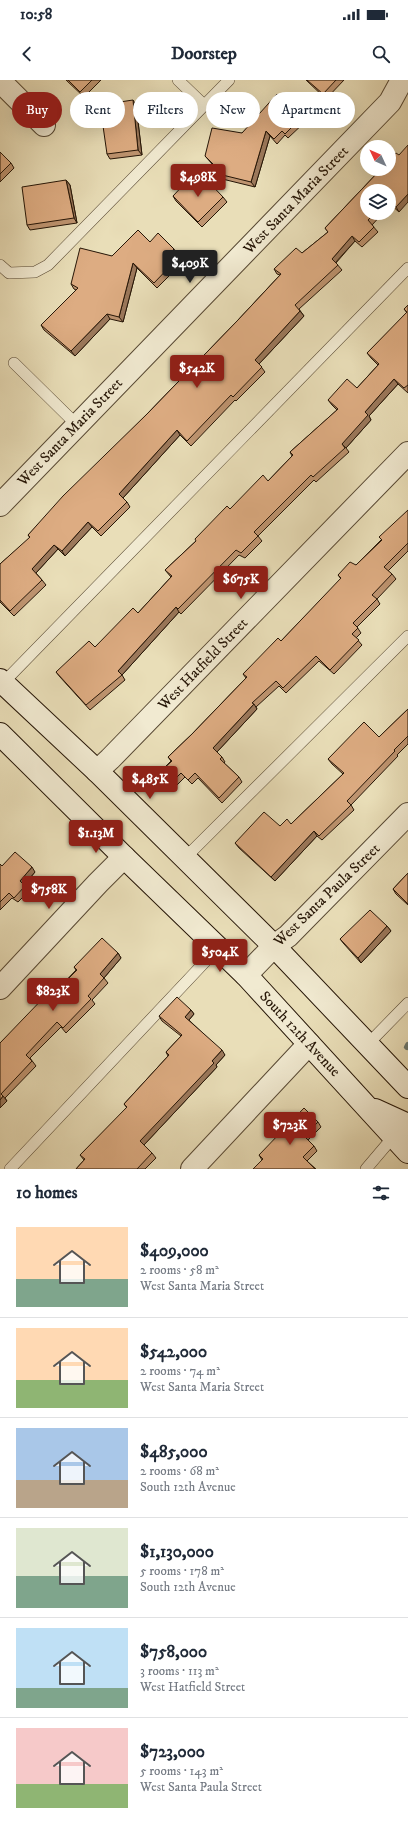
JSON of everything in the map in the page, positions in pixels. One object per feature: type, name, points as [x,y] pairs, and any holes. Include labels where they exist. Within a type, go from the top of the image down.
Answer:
[{"type":"street","name":"West Santa Maria Street","points":[[0,505],[390,102],[402,80]]},
{"type":"street","points":[[0,81],[12,93]]},
{"type":"street","name":"West Hatfield Street","points":[[97,771],[408,453]]},
{"type":"street","points":[[1,682],[97,771],[274,946],[408,1087]]},
{"type":"street","name":"South 12th Avenue","points":[[0,734],[246,975],[367,1106],[403,1138]]},
{"type":"street","name":"West Santa Paula Street","points":[[246,975],[274,946],[288,936],[408,814]]},
{"type":"street","points":[[0,988],[124,857]]},
{"type":"street","points":[[192,1169],[309,1044]]},
{"type":"lane","points":[[178,80],[204,105]]},
{"type":"lane","points":[[0,265],[9,273],[35,272],[48,265],[229,80]]},
{"type":"lane","points":[[1,682],[408,268]]},
{"type":"lane","points":[[14,363],[77,425]]},
{"type":"lane","points":[[185,858],[408,636]]},
{"type":"lane","points":[[10,1169],[218,948]]},
{"type":"lane","points":[[368,1044],[408,1003]]},
{"type":"lane","points":[[366,1169],[403,1138]]},
{"type":"building","points":[[68,80],[92,80],[80,92]]},
{"type":"building","points":[[307,80],[336,80],[325,92],[321,92]]},
{"type":"building","points":[[133,100],[133,128],[136,128],[138,150],[107,154],[103,128],[125,128],[125,101]]},
{"type":"building","points":[[268,104],[268,128],[291,128],[285,134],[282,131],[274,139],[266,131],[251,182],[206,171],[213,164],[205,156],[212,128],[242,133],[246,128],[260,128],[260,113]]},
{"type":"building","points":[[408,145],[408,194],[396,207],[396,184],[367,184],[374,176],[396,176],[396,153],[399,155]]},
{"type":"building","points":[[0,152],[11,163],[0,174]]},
{"type":"building","points":[[202,175],[223,197],[198,222],[173,196],[188,180],[193,185]]},
{"type":"building","points":[[66,180],[74,218],[27,225],[22,187]]},
{"type":"building","points":[[360,191],[360,220],[368,220],[374,227],[359,242],[352,236],[332,259],[338,265],[295,305],[300,311],[255,360],[262,367],[233,397],[231,395],[187,441],[177,430],[119,494],[127,502],[98,531],[88,522],[62,551],[54,545],[32,569],[42,580],[10,611],[0,600],[0,564],[30,537],[28,535],[63,496],[148,413],[281,274],[274,269],[296,248],[302,253],[328,232],[325,228]]},
{"type":"building","points":[[138,230],[150,242],[158,233],[174,249],[169,254],[176,260],[154,283],[133,263],[119,317],[107,314],[71,351],[41,325],[78,288],[71,284],[80,248],[112,256]]},
{"type":"building","points":[[408,305],[408,385],[404,388],[394,379],[365,412],[368,415],[342,444],[345,448],[313,477],[311,475],[254,532],[258,536],[241,553],[236,550],[178,609],[176,607],[118,671],[122,675],[86,705],[56,672],[89,641],[95,647],[133,608],[138,613],[172,576],[165,570],[196,541],[195,539],[227,506],[230,509],[263,475],[268,481],[293,455],[290,452],[338,409],[328,400],[347,379],[357,388],[379,364],[367,353],[407,312],[404,309]]},
{"type":"building","points":[[408,510],[408,543],[384,567],[392,574],[372,595],[377,599],[353,623],[358,628],[352,634],[359,640],[330,670],[316,656],[283,688],[276,681],[252,703],[254,704],[213,748],[222,757],[220,759],[239,777],[219,798],[195,773],[188,780],[181,773],[172,782],[161,771],[172,761],[168,757],[247,677],[243,674],[278,638],[281,641],[341,578],[338,575],[350,562],[356,565],[382,540],[379,537]]},
{"type":"building","points":[[408,709],[408,736],[347,801],[351,805],[319,836],[314,831],[271,877],[235,843],[264,812],[280,826],[287,819],[291,824],[344,773],[328,759],[364,722],[379,737]]},
{"type":"building","points":[[15,852],[32,867],[20,881],[25,886],[14,898],[9,893],[0,902],[0,864],[2,866]]},
{"type":"building","points":[[408,873],[408,904],[393,889]]},
{"type":"building","points":[[370,910],[387,926],[358,958],[340,939]]},
{"type":"building","points":[[102,938],[118,953],[100,974],[104,978],[88,996],[91,999],[63,1028],[57,1022],[26,1055],[32,1061],[1,1094],[3,1096],[0,1100],[0,1043],[51,990],[55,992],[77,970],[74,967]]},
{"type":"building","points":[[177,997],[191,1010],[185,1017],[222,1050],[212,1061],[214,1063],[140,1141],[152,1153],[137,1169],[76,1169],[85,1159],[80,1155],[127,1107],[124,1104],[169,1055],[166,1052],[182,1035],[159,1016]]},
{"type":"building","points":[[304,1108],[318,1122],[304,1136],[314,1146],[303,1157],[315,1169],[253,1169],[263,1159],[259,1155]]}]
